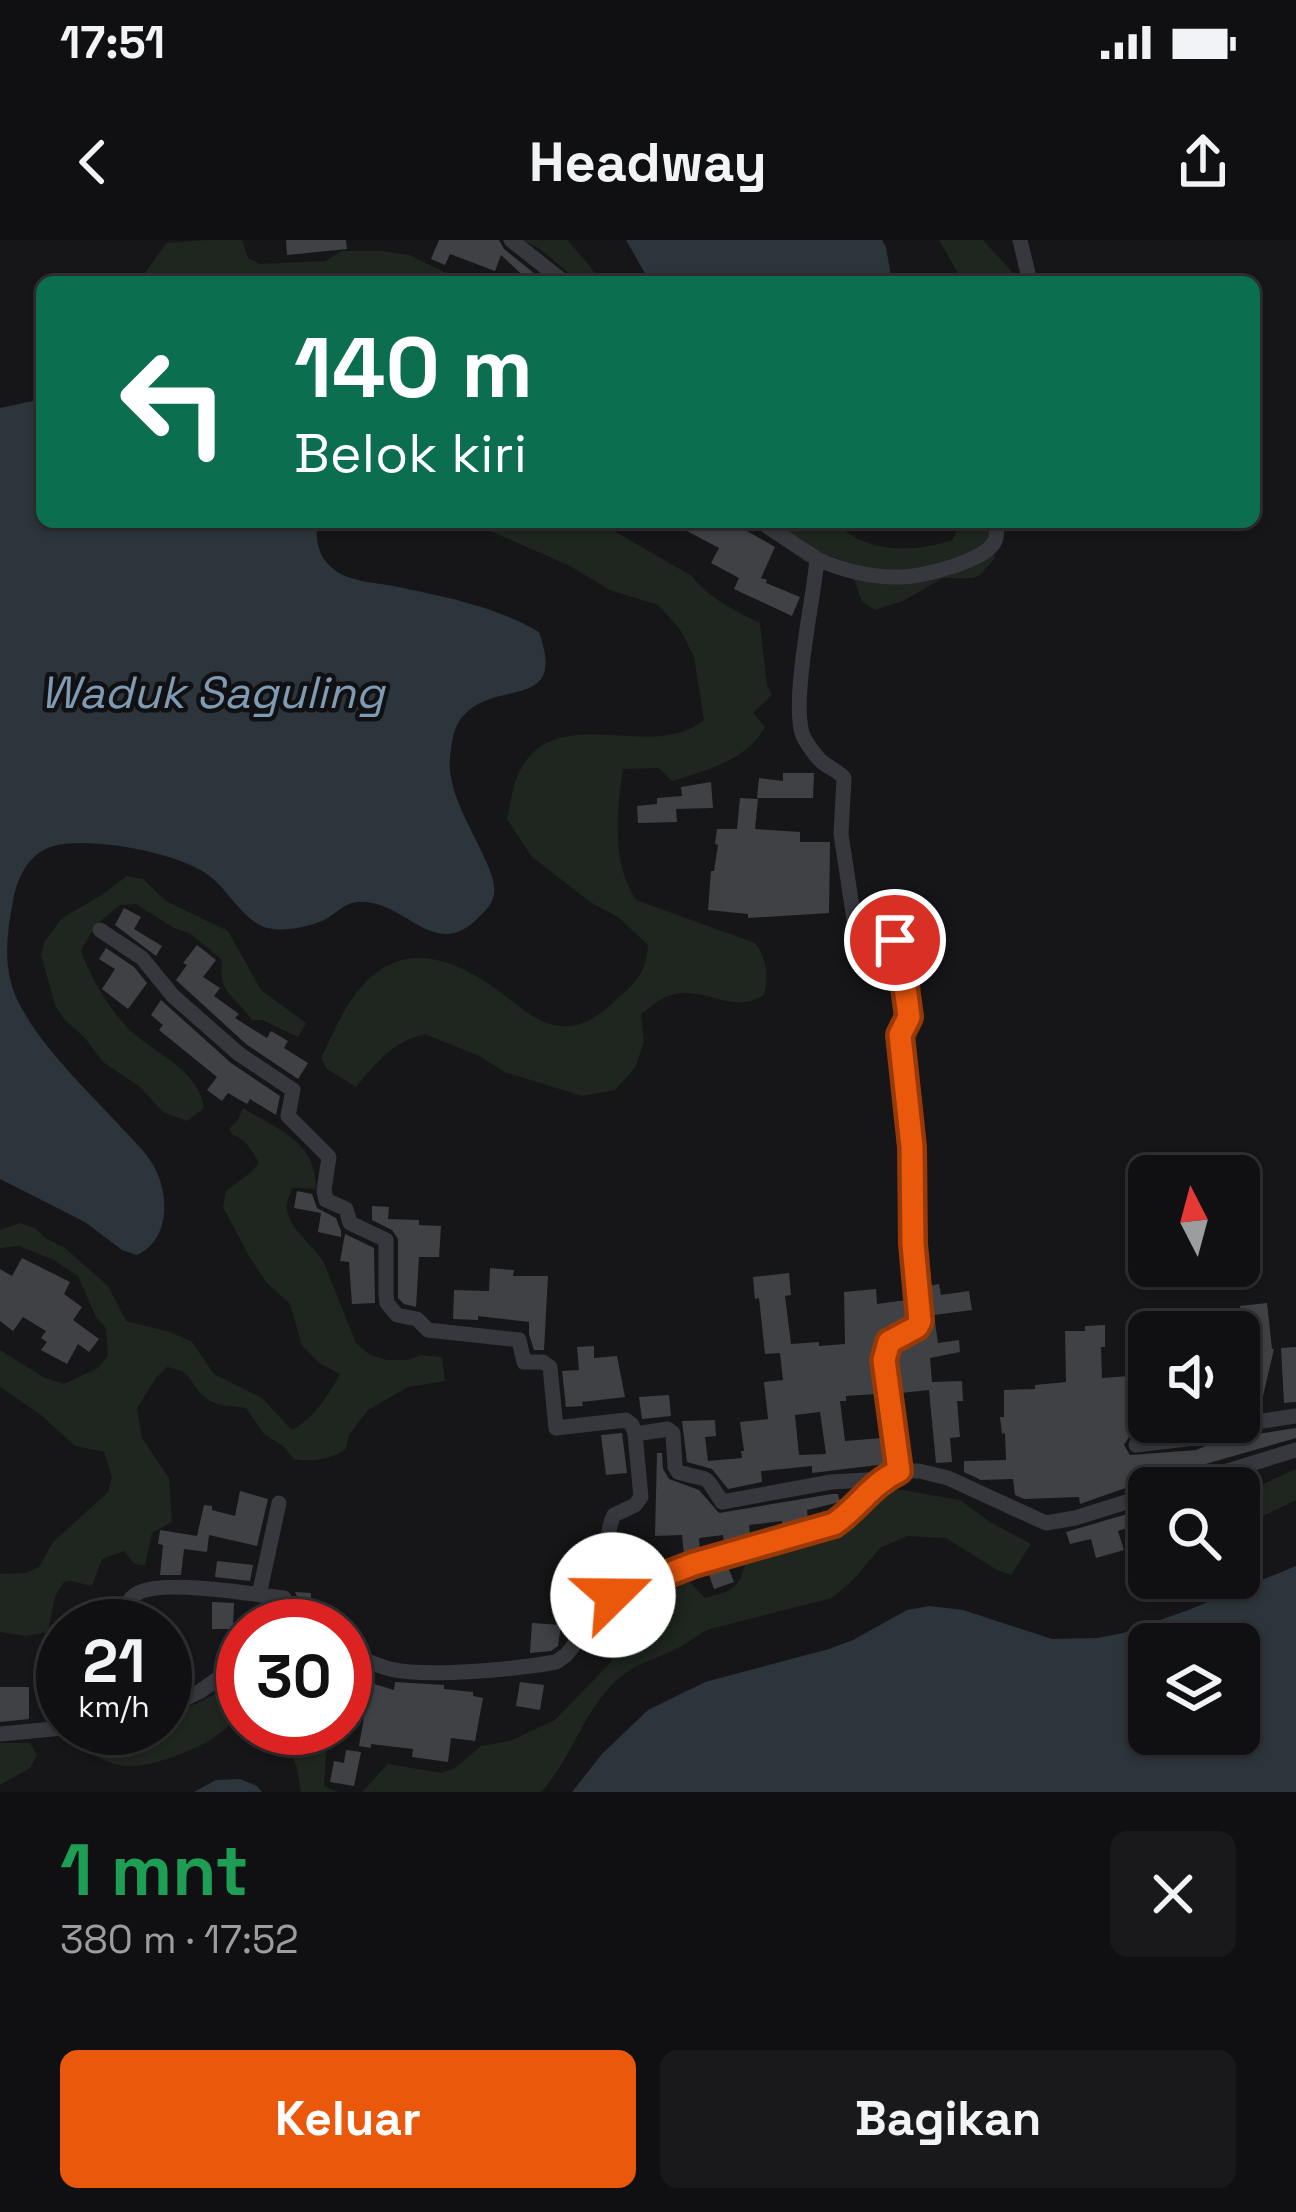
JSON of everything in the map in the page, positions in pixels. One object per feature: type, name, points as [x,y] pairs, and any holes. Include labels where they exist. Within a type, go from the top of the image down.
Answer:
[{"type":"street","points":[[511,240],[556,276]]},
{"type":"street","points":[[1020,240],[1029,276]]},
{"type":"street","points":[[770,528],[817,560],[903,578],[971,559],[994,545],[996,528]]},
{"type":"street","points":[[817,560],[799,718],[803,737],[821,761],[844,778],[841,834],[855,931],[897,942],[909,1017],[900,1035],[912,1147],[920,1325],[889,1342],[884,1360],[899,1471]]},
{"type":"street","points":[[100,930],[142,958],[173,996],[239,1054],[291,1088],[294,1097],[288,1116],[329,1156],[326,1200],[346,1209],[350,1223],[386,1240],[387,1303],[397,1315],[417,1319],[428,1330],[515,1338],[524,1362],[550,1367],[556,1428],[626,1420],[635,1434],[640,1497],[609,1524],[613,1595]]},
{"type":"street","points":[[1136,1445],[1195,1438],[1215,1428],[1296,1416]]},
{"type":"street","points":[[635,1434],[668,1429],[674,1433],[678,1472],[706,1478],[722,1502],[831,1482],[882,1479]]},
{"type":"street","points":[[1241,1467],[1296,1450]]},
{"type":"street","points":[[372,1663],[404,1671],[446,1672],[549,1663],[566,1655],[613,1595],[694,1564],[834,1524],[882,1479],[899,1471],[949,1478],[1046,1523],[1128,1502]]},
{"type":"street","points":[[259,1595],[279,1503]]},
{"type":"street","points":[[132,1599],[145,1590],[184,1588],[281,1599]]},
{"type":"street","points":[[0,1735],[36,1731]]},
{"type":"shaded area","points":[[242,240],[248,258],[260,264],[325,261],[342,251],[382,251],[409,255],[458,276],[143,276],[166,243]]},
{"type":"shaded area","points":[[522,240],[568,240],[596,276],[572,276]]},
{"type":"shaded area","points":[[939,240],[983,240],[1014,276],[960,276]]},
{"type":"shaded area","points":[[609,528],[692,576],[723,604],[760,623],[772,695],[753,713],[765,727],[757,739],[712,768],[672,781],[659,768],[623,769],[618,836],[623,870],[636,900],[755,943],[766,968],[764,995],[739,1002],[679,993],[659,1000],[641,1014],[644,1042],[635,1068],[615,1090],[582,1096],[505,1072],[425,1034],[394,1048],[356,1087],[327,1069],[321,1058],[356,993],[393,963],[424,958],[457,966],[540,1020],[568,1026],[605,1010],[643,970],[648,945],[618,917],[590,902],[531,856],[507,819],[520,771],[540,747],[584,735],[660,736],[704,720],[694,657],[680,629],[658,605],[610,590],[570,566],[488,530]]},
{"type":"shaded area","points":[[757,528],[844,528],[875,545],[906,548],[952,540],[955,528],[988,528],[995,558],[980,575],[943,578],[903,601],[875,610],[862,602],[849,563],[829,555],[806,562]]},
{"type":"shaded area","points":[[127,876],[143,879],[166,901],[228,931],[261,990],[306,1023],[298,1037],[252,1020],[225,987],[222,960],[191,934],[136,904],[120,905],[96,925],[81,950],[95,982],[125,1025],[186,1074],[201,1095],[204,1108],[187,1121],[163,1112],[140,1087],[103,1062],[63,1018],[41,955],[62,918]]},
{"type":"shaded area","points":[[243,1108],[293,1139],[310,1159],[316,1189],[292,1188],[287,1209],[324,1263],[356,1343],[370,1355],[387,1360],[442,1357],[445,1381],[408,1387],[368,1410],[349,1435],[346,1449],[307,1460],[294,1459],[264,1434],[246,1408],[210,1401],[187,1375],[167,1367],[137,1408],[142,1438],[169,1478],[172,1522],[152,1533],[145,1565],[134,1563],[124,1551],[102,1559],[92,1586],[64,1582],[54,1599],[36,1599],[36,1634],[0,1632],[0,1574],[26,1573],[39,1567],[53,1542],[108,1492],[112,1477],[104,1452],[75,1446],[0,1387],[0,1350],[45,1378],[64,1384],[98,1368],[108,1356],[106,1328],[78,1276],[19,1246],[0,1248],[0,1230],[20,1223],[65,1248],[108,1286],[126,1321],[192,1342],[214,1374],[262,1398],[292,1430],[320,1406],[340,1374],[319,1363],[302,1346],[290,1304],[267,1283],[223,1207],[226,1191],[259,1163],[249,1146],[229,1129]]},
{"type":"shaded area","points":[[1296,1469],[1296,1500],[1260,1518],[1260,1485]]},
{"type":"shaded area","points":[[890,1488],[960,1500],[1031,1544],[1011,1575],[946,1538],[907,1536],[880,1548],[832,1598],[706,1631],[619,1678],[591,1712],[541,1792],[362,1792],[388,1764],[441,1773],[455,1768],[481,1746],[510,1741],[555,1720],[612,1661],[621,1641],[615,1613],[621,1600],[685,1577],[705,1598],[723,1593],[738,1582],[747,1557],[821,1539]]},
{"type":"shaded area","points":[[216,1693],[216,1736],[192,1749],[192,1705]]},
{"type":"shaded area","points":[[0,1743],[30,1743],[37,1755],[30,1768],[0,1785]]},
{"type":"shaded area","points":[[96,1755],[178,1755],[146,1764],[108,1762]]},
{"type":"shaded area","points":[[292,1755],[326,1755],[324,1786],[338,1792],[301,1792]]},
{"type":"water","points":[[626,240],[882,240],[891,276],[647,276]]},
{"type":"water","name":"Waduk Saguling","points":[[36,400],[36,528],[318,528],[325,561],[342,575],[453,599],[506,616],[539,632],[545,657],[544,674],[537,684],[478,704],[460,719],[454,734],[450,757],[455,794],[489,867],[494,894],[487,909],[464,929],[434,932],[390,909],[357,902],[312,924],[271,929],[249,918],[218,883],[197,868],[112,845],[54,846],[26,867],[15,892],[9,928],[11,982],[42,1039],[157,1172],[164,1199],[162,1226],[148,1248],[137,1255],[122,1250],[85,1222],[0,1179],[0,408]]},
{"type":"water","points":[[1296,1566],[1296,1792],[572,1792],[602,1754],[648,1710],[705,1682],[829,1649],[907,1610],[929,1606],[963,1610],[1052,1639],[1098,1638],[1128,1631],[1128,1755],[1260,1755],[1260,1623],[1152,1623],[1215,1599],[1260,1599],[1260,1581]]},
{"type":"water","points":[[240,1779],[262,1792],[194,1792],[216,1780]]},
{"type":"building","points":[[286,240],[346,240],[347,249],[287,255]]},
{"type":"building","points":[[439,240],[499,240],[538,276],[524,276],[501,255],[495,271],[450,254],[445,265],[431,259]]},
{"type":"building","points":[[681,528],[742,528],[775,547],[761,578],[800,597],[792,616],[734,589],[739,578],[711,563],[719,548]]},
{"type":"building","points":[[783,773],[814,773],[813,798],[757,798],[759,778],[783,781]]},
{"type":"building","points":[[711,782],[713,808],[676,809],[677,822],[638,823],[637,806],[682,796],[681,787]]},
{"type":"building","points":[[740,798],[758,799],[755,829],[800,832],[800,842],[830,842],[829,913],[748,918],[748,914],[708,910],[717,829],[737,829]]},
{"type":"building","points":[[124,908],[141,917],[134,929],[162,946],[156,956],[115,925]]},
{"type":"building","points":[[197,945],[216,960],[203,977],[220,988],[214,996],[239,1014],[235,1018],[267,1038],[271,1031],[288,1041],[284,1048],[308,1063],[298,1079],[246,1044],[176,980]]},
{"type":"building","points":[[106,948],[134,967],[147,983],[128,1009],[102,989],[115,969],[99,959]]},
{"type":"building","points":[[161,1000],[231,1063],[280,1096],[276,1115],[250,1099],[247,1104],[228,1093],[222,1101],[207,1090],[217,1077],[159,1030],[163,1025],[151,1015]]},
{"type":"building","points":[[297,1191],[312,1194],[317,1208],[336,1218],[341,1237],[318,1232],[321,1213],[294,1208]]},
{"type":"building","points":[[372,1206],[389,1207],[388,1219],[441,1226],[439,1257],[419,1257],[416,1307],[398,1298],[398,1239],[392,1230],[372,1220]]},
{"type":"building","points":[[345,1234],[374,1248],[375,1303],[352,1304],[349,1262],[340,1261]]},
{"type":"building","points":[[22,1258],[70,1282],[64,1294],[82,1307],[73,1320],[99,1339],[89,1352],[78,1344],[67,1364],[41,1350],[47,1342],[41,1338],[46,1331],[23,1317],[13,1331],[0,1321],[0,1269],[12,1276]]},
{"type":"building","points":[[490,1268],[514,1270],[513,1276],[548,1276],[544,1350],[534,1350],[529,1322],[478,1316],[478,1320],[453,1319],[454,1290],[489,1291]]},
{"type":"building","points":[[789,1273],[791,1295],[785,1296],[791,1344],[845,1344],[844,1292],[876,1289],[877,1304],[906,1300],[908,1319],[877,1339],[872,1361],[876,1394],[846,1396],[846,1401],[840,1401],[845,1441],[882,1438],[886,1464],[812,1473],[812,1466],[761,1471],[762,1482],[728,1489],[712,1469],[687,1462],[682,1421],[715,1420],[716,1436],[705,1437],[708,1461],[742,1458],[740,1422],[768,1419],[764,1382],[783,1380],[780,1353],[765,1354],[753,1277]],"holes":[[[820,1412],[826,1454],[799,1455],[795,1415]]]},
{"type":"building","points":[[939,1284],[941,1295],[969,1291],[972,1310],[934,1315],[938,1343],[959,1340],[960,1352],[930,1358],[932,1382],[962,1381],[963,1401],[957,1401],[960,1437],[950,1438],[952,1462],[936,1463],[929,1390],[901,1393],[896,1361],[899,1350],[929,1331],[929,1286]]},
{"type":"building","points":[[1267,1303],[1274,1349],[1260,1409],[1260,1311],[1241,1311],[1240,1306]]},
{"type":"building","points":[[1105,1325],[1102,1378],[1128,1376],[1128,1438],[1124,1445],[1130,1455],[1196,1450],[1212,1443],[1260,1443],[1260,1434],[1296,1428],[1296,1438],[1195,1467],[1128,1467],[1128,1487],[1080,1504],[1079,1497],[1024,1499],[1015,1495],[1013,1479],[981,1480],[964,1472],[964,1461],[1006,1460],[1000,1417],[1004,1417],[1004,1390],[1066,1382],[1065,1331],[1085,1331],[1085,1326]]},
{"type":"building","points":[[594,1346],[594,1358],[617,1356],[625,1397],[566,1407],[562,1371],[579,1370],[577,1347]]},
{"type":"building","points":[[1296,1347],[1296,1402],[1284,1403],[1281,1348]]},
{"type":"building","points":[[669,1395],[671,1416],[642,1419],[639,1397]]},
{"type":"building","points":[[622,1433],[627,1473],[606,1475],[601,1435]]},
{"type":"building","points":[[657,1453],[662,1453],[669,1479],[699,1490],[719,1513],[832,1494],[838,1494],[840,1502],[807,1510],[808,1519],[782,1526],[782,1521],[749,1525],[750,1535],[724,1543],[723,1535],[699,1538],[700,1550],[684,1555],[682,1535],[655,1536]]},
{"type":"building","points":[[240,1491],[268,1499],[257,1546],[209,1535],[207,1552],[184,1549],[181,1575],[160,1575],[160,1530],[197,1536],[204,1505],[235,1516]]},
{"type":"building","points":[[1128,1514],[1128,1528],[1118,1531],[1124,1550],[1096,1558],[1091,1539],[1070,1544],[1066,1532]]},
{"type":"building","points":[[217,1561],[253,1565],[250,1581],[215,1577]]},
{"type":"building","points":[[728,1567],[734,1582],[714,1589],[708,1572]]},
{"type":"building","points":[[295,1592],[311,1593],[311,1599],[298,1599]]},
{"type":"building","points":[[212,1602],[216,1602],[216,1629],[212,1629]]},
{"type":"building","points":[[532,1623],[561,1625],[558,1646],[530,1653]]},
{"type":"building","points":[[395,1682],[444,1685],[444,1689],[483,1698],[475,1741],[451,1738],[448,1762],[412,1757],[413,1749],[372,1744],[372,1683],[394,1690]]},
{"type":"building","points":[[520,1682],[544,1685],[540,1710],[516,1706]]},
{"type":"building","points":[[0,1687],[29,1687],[29,1719],[0,1722]]},
{"type":"building","points":[[345,1755],[360,1755],[354,1786],[330,1782],[334,1761],[344,1763]]},
{"type":"route","points":[[613,1595],[694,1564],[834,1524],[882,1479],[899,1471],[884,1360],[889,1342],[920,1321],[912,1147],[900,1035],[909,1017],[895,940]]}]
